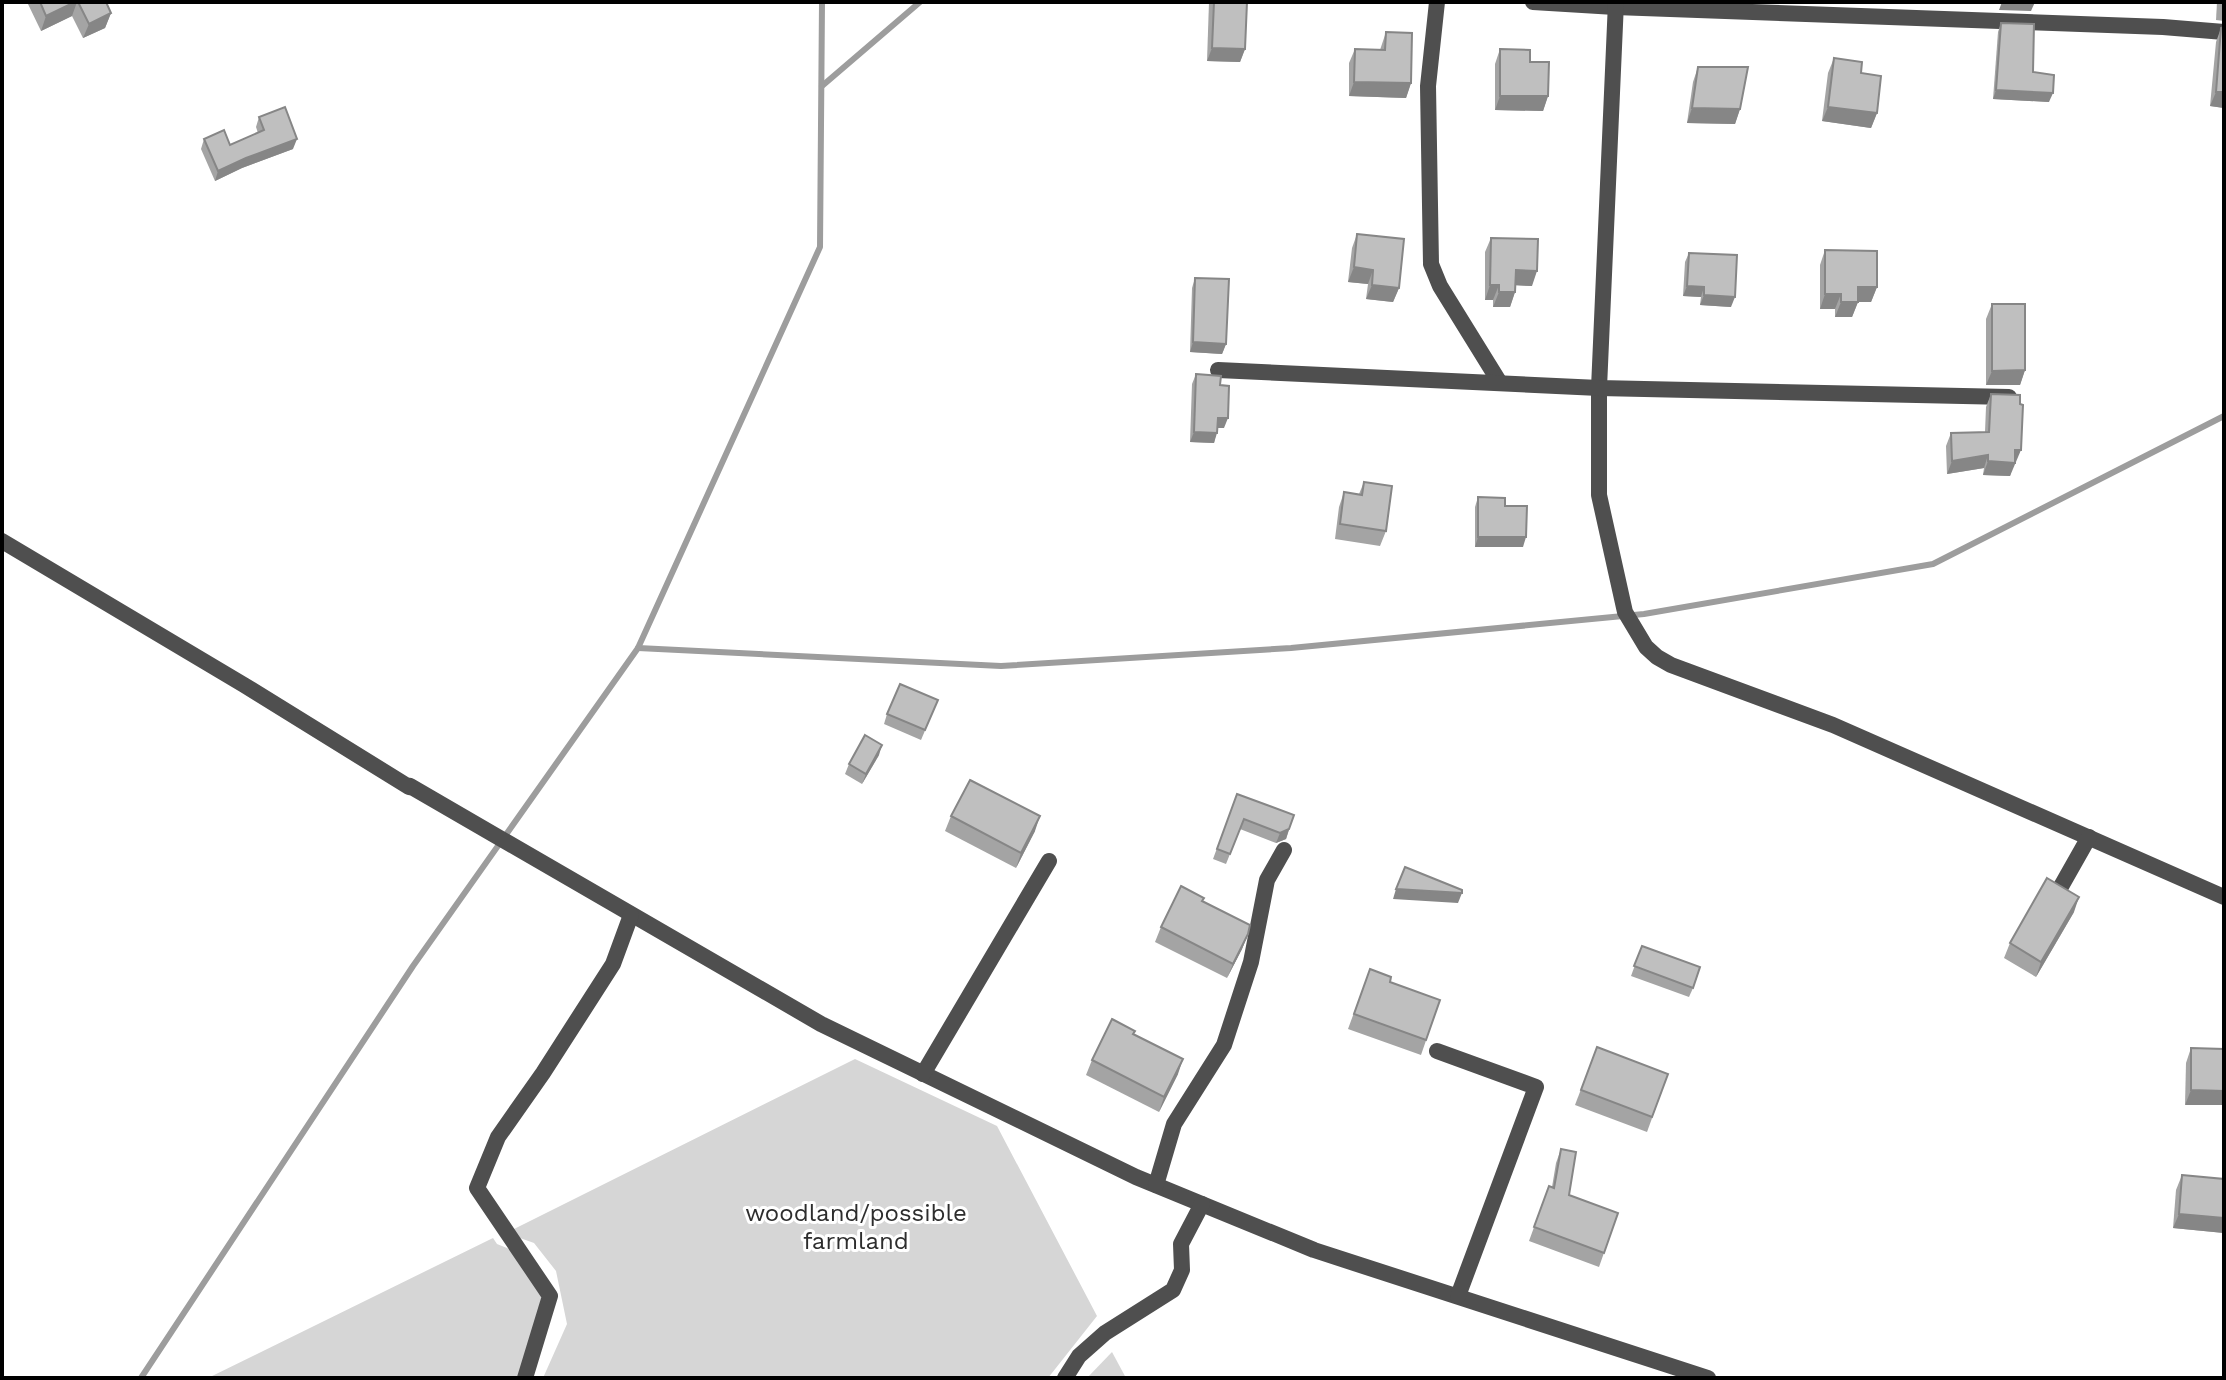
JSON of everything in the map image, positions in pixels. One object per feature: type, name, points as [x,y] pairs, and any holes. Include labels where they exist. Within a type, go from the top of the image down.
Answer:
[{"type":"street","points":[[1437,2],[1428,86],[1431,264],[1440,286],[1500,383]]},
{"type":"street","points":[[1533,2],[2224,32]]},
{"type":"street","points":[[1616,5],[1599,388],[1599,495],[1625,612],[1646,647],[1671,665],[1833,725],[2224,897]]},
{"type":"street","points":[[1218,370],[1599,388],[2014,397]]},
{"type":"street","points":[[2,541],[409,787],[821,1024],[1156,1185],[1314,1250],[1708,1378]]},
{"type":"street","points":[[2059,890],[2089,837]]},
{"type":"street","points":[[1156,1185],[1174,1124],[1224,1045],[1251,962],[1267,880],[1284,850]]},
{"type":"street","points":[[923,1074],[1049,861]]},
{"type":"street","points":[[525,1378],[550,1296],[477,1188],[498,1137],[613,964],[631,915]]},
{"type":"street","points":[[1437,1051],[1536,1087],[1458,1296]]},
{"type":"street","points":[[1065,1378],[1079,1356],[1105,1333],[1173,1290],[1182,1270],[1181,1244],[1202,1204]]},
{"type":"green space","name":"woodland/possible farmland","points":[[855,1059],[997,1126],[1097,1316],[1048,1378],[543,1378],[567,1324],[556,1271],[534,1243],[506,1233]]},
{"type":"green space","points":[[493,1238],[497,1244],[527,1256],[544,1283],[526,1378],[208,1378]]},
{"type":"green space","points":[[1112,1352],[1126,1378],[1087,1378]]},
{"type":"building","points":[[40,2],[75,2],[46,16]]},
{"type":"building","points":[[78,2],[106,2],[111,13],[89,24]]},
{"type":"building","points":[[1214,2],[1247,2],[1245,49],[1212,48]]},
{"type":"building","points":[[2001,23],[2034,24],[2033,72],[2054,75],[2053,93],[1996,90]]},
{"type":"building","points":[[2224,27],[2224,92],[2216,92],[2221,28]]},
{"type":"building","points":[[1386,32],[1412,33],[1411,83],[1354,82],[1355,49],[1385,50]]},
{"type":"building","points":[[1500,49],[1530,50],[1530,62],[1549,62],[1548,96],[1500,96]]},
{"type":"building","points":[[1834,58],[1862,62],[1861,73],[1881,76],[1877,113],[1828,107]]},
{"type":"building","points":[[1698,67],[1748,67],[1740,109],[1692,108]]},
{"type":"building","points":[[285,107],[297,139],[218,171],[204,139],[224,130],[230,145],[264,130],[259,117]]},
{"type":"building","points":[[1357,234],[1404,239],[1399,288],[1372,285],[1373,270],[1354,267]]},
{"type":"building","points":[[1491,238],[1538,239],[1537,271],[1516,270],[1515,292],[1499,292],[1499,285],[1490,285]]},
{"type":"building","points":[[1825,250],[1877,251],[1877,287],[1858,287],[1858,302],[1841,302],[1841,294],[1825,294]]},
{"type":"building","points":[[1689,253],[1737,255],[1735,297],[1704,295],[1704,287],[1687,286]]},
{"type":"building","points":[[1195,278],[1229,279],[1226,344],[1193,342]]},
{"type":"building","points":[[1992,304],[2025,304],[2025,370],[1992,371]]},
{"type":"building","points":[[1196,374],[1221,376],[1220,385],[1229,386],[1228,418],[1218,418],[1217,433],[1194,432]]},
{"type":"building","points":[[1991,394],[2020,395],[2020,404],[2023,405],[2021,450],[2015,450],[2015,463],[1988,461],[1988,455],[1952,461],[1951,433],[1989,432]]},
{"type":"building","points":[[1364,482],[1392,486],[1386,531],[1340,524],[1344,492],[1362,495]]},
{"type":"building","points":[[1478,497],[1505,498],[1505,506],[1527,506],[1526,537],[1478,537]]},
{"type":"building","points":[[900,684],[938,700],[925,730],[887,714]]},
{"type":"building","points":[[865,735],[882,745],[866,774],[849,764]]},
{"type":"building","points":[[970,780],[1040,816],[1021,853],[951,816]]},
{"type":"building","points":[[1237,794],[1294,815],[1289,829],[1280,833],[1244,819],[1230,854],[1217,849]]},
{"type":"building","points":[[1405,867],[1462,890],[1462,893],[1396,889]]},
{"type":"building","points":[[2047,878],[2079,897],[2041,962],[2010,943]]},
{"type":"building","points":[[1181,886],[1204,898],[1202,901],[1250,925],[1233,964],[1161,927]]},
{"type":"building","points":[[1642,946],[1700,967],[1693,988],[1634,966]]},
{"type":"building","points":[[1370,969],[1391,977],[1390,982],[1440,1000],[1426,1040],[1354,1014]]},
{"type":"building","points":[[1112,1019],[1135,1031],[1133,1034],[1183,1059],[1164,1097],[1092,1060]]},
{"type":"building","points":[[1597,1047],[1668,1074],[1652,1117],[1581,1090]]},
{"type":"building","points":[[2191,1048],[2224,1049],[2224,1091],[2191,1090]]},
{"type":"building","points":[[1561,1149],[1576,1152],[1569,1195],[1618,1213],[1604,1253],[1534,1227],[1549,1186],[1554,1188]]},
{"type":"building","points":[[2182,1175],[2224,1179],[2224,1218],[2179,1214]]},
{"type":"waterway","points":[[141,1378],[413,966],[638,648],[820,247],[822,2]]},
{"type":"waterway","points":[[822,86],[920,2]]},
{"type":"waterway","points":[[638,648],[1001,666],[1291,648],[1644,614],[1933,564],[2224,416]]}]
